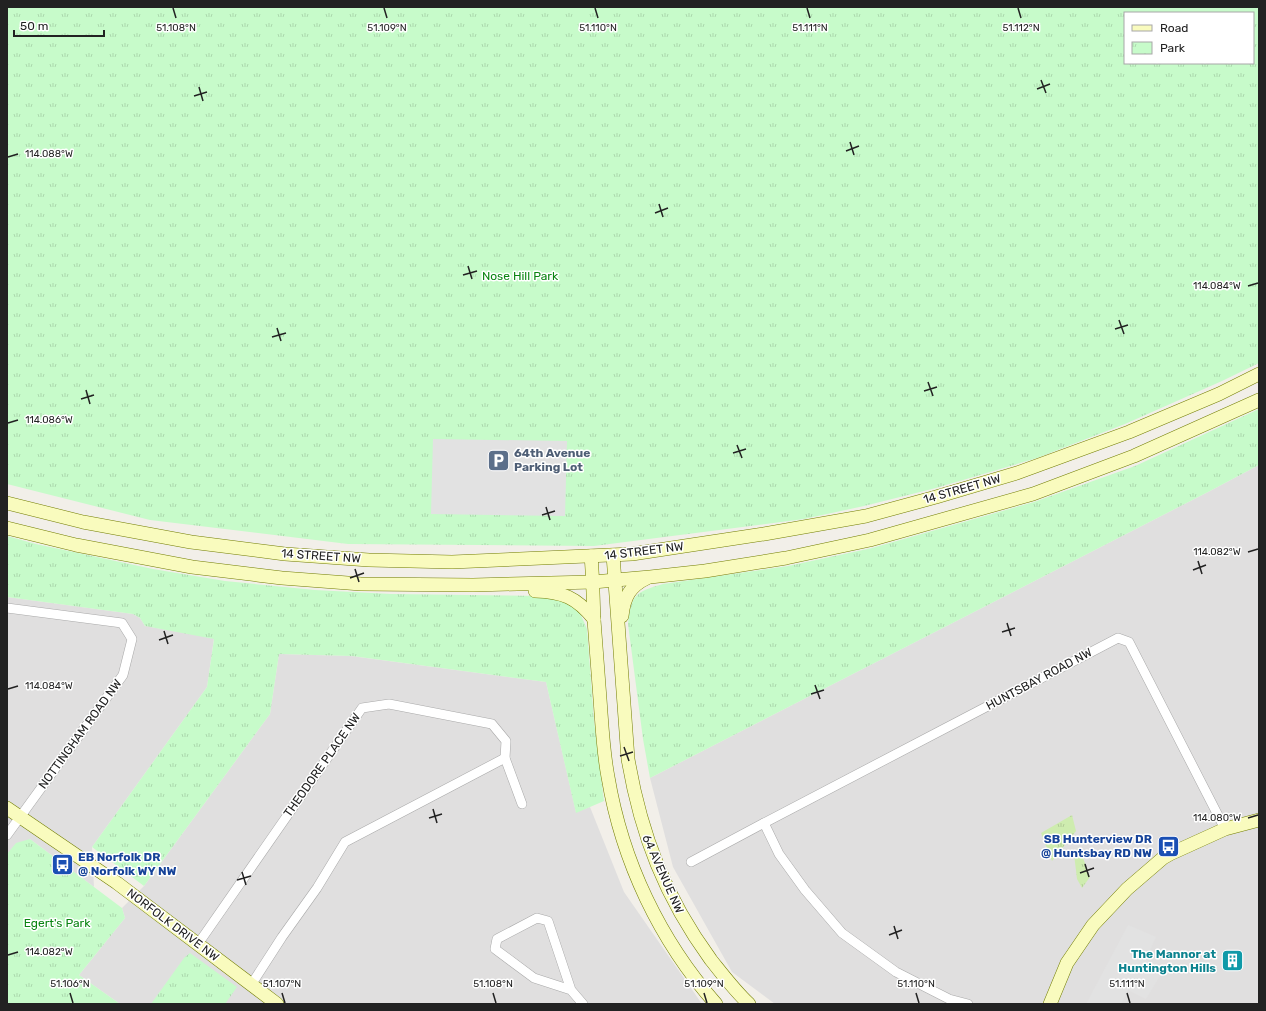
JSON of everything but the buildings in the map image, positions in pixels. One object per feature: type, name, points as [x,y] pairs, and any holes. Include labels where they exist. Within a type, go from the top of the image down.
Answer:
[{"type":"main road","name":"14 STREET NW","points":[[7,503],[83,522],[192,542],[285,554],[369,560],[452,562],[644,553],[866,516],[936,497],[1017,473],[1129,432],[1219,394],[1259,374]]},
{"type":"main road","name":"14 STREET NW","points":[[7,528],[76,545],[192,567],[282,578],[361,584],[473,585],[593,582],[650,577],[786,558],[863,542],[1033,494],[1134,456],[1259,400]]},
{"type":"main road","name":"64 AVENUE NW","points":[[613,555],[628,758],[633,788],[639,811],[653,857],[673,900],[695,938],[719,971],[749,1004]]},
{"type":"main road","name":"64 AVENUE NW","points":[[591,556],[602,727],[608,776],[616,817],[626,850],[641,888],[663,930],[686,967],[716,1004]]},
{"type":"main road","points":[[620,650],[625,599],[630,590],[640,582],[650,577]]},
{"type":"main road","points":[[473,585],[483,589],[551,592],[574,599],[587,610],[594,619]]},
{"type":"main road","name":"NORFOLK DRIVE NW","points":[[7,808],[21,816],[117,883],[277,1004]]},
{"type":"main road","points":[[1050,1004],[1067,963],[1093,925],[1127,890],[1163,858],[1225,829],[1259,820]]},
{"type":"street","name":"NOTTINGHAM ROAD NW","points":[[7,608],[122,623],[132,639],[123,675],[21,816]]},
{"type":"street","name":"HUNTSBAY ROAD NW","points":[[691,862],[1118,638],[1129,642],[1225,829]]},
{"type":"street","name":"THEODORE PLACE NW","points":[[198,944],[362,708],[389,704],[492,724],[506,741],[505,758],[522,804]]},
{"type":"street","points":[[251,985],[282,937],[317,888],[345,842],[505,758]]},
{"type":"street","points":[[7,835],[21,816]]},
{"type":"street","points":[[764,823],[779,854],[805,890],[842,933],[896,972],[949,999],[968,1004]]},
{"type":"street","points":[[571,990],[534,978],[495,949],[497,939],[537,918],[548,921],[571,990],[583,1004]]},
{"type":"shaded area","name":"64th Avenue Parking Lot","points":[[433,439],[567,441],[565,516],[431,514]]},
{"type":"shaded area","points":[[1259,465],[1259,1004],[775,1004],[732,972],[673,867],[650,778]]},
{"type":"shaded area","points":[[7,597],[133,614],[140,618],[145,626],[214,638],[207,687],[92,847],[94,887],[30,839],[7,854]]},
{"type":"shaded area","points":[[279,654],[351,656],[546,682],[576,812],[590,807],[624,892],[702,1004],[120,1004],[79,975],[125,918],[122,908],[144,886],[270,714]]},
{"type":"shaded area","points":[[1128,925],[1156,937],[1146,959],[1163,971],[1146,999],[1128,990],[1121,1004],[1086,1004]]},
{"type":"green space","name":"Nose Hill Park","points":[[7,7],[1259,7],[1259,363],[1222,381],[1125,424],[1037,458],[936,488],[804,519],[594,546],[348,544],[150,520],[7,484]]},
{"type":"green space","points":[[1259,409],[1259,465],[650,778],[643,739],[628,624],[633,601],[640,593],[663,584],[788,566],[872,548],[1034,502],[1135,466]]},
{"type":"green space","points":[[7,536],[36,544],[153,569],[225,581],[315,590],[391,594],[540,596],[564,601],[578,608],[587,629],[594,721],[604,801],[576,813],[546,682],[352,656],[279,654],[270,714],[144,886],[92,847],[207,687],[214,639],[145,626],[140,618],[133,614],[7,597]]},
{"type":"green space","points":[[1072,815],[1076,831],[1052,861],[1041,833]]},
{"type":"green space","name":"Egert's Park","points":[[30,839],[122,908],[125,918],[79,975],[120,1004],[7,1004],[7,854],[16,843]]},
{"type":"green space","points":[[1079,847],[1090,877],[1082,888],[1077,879],[1074,854]]},
{"type":"green space","points":[[190,953],[237,987],[225,1004],[151,1004],[184,958]]},
{"type":"place","name":"64th Avenue Parking Lot","points":[[499,460]]},
{"type":"place","name":"SB Hunterview DR @ Huntsbay RD NW","points":[[1168,846]]},
{"type":"place","name":"EB Norfolk DR @ Norfolk WY NW","points":[[63,864]]},
{"type":"place","name":"The Mannor at Huntington Hills","points":[[1232,961]]}]
